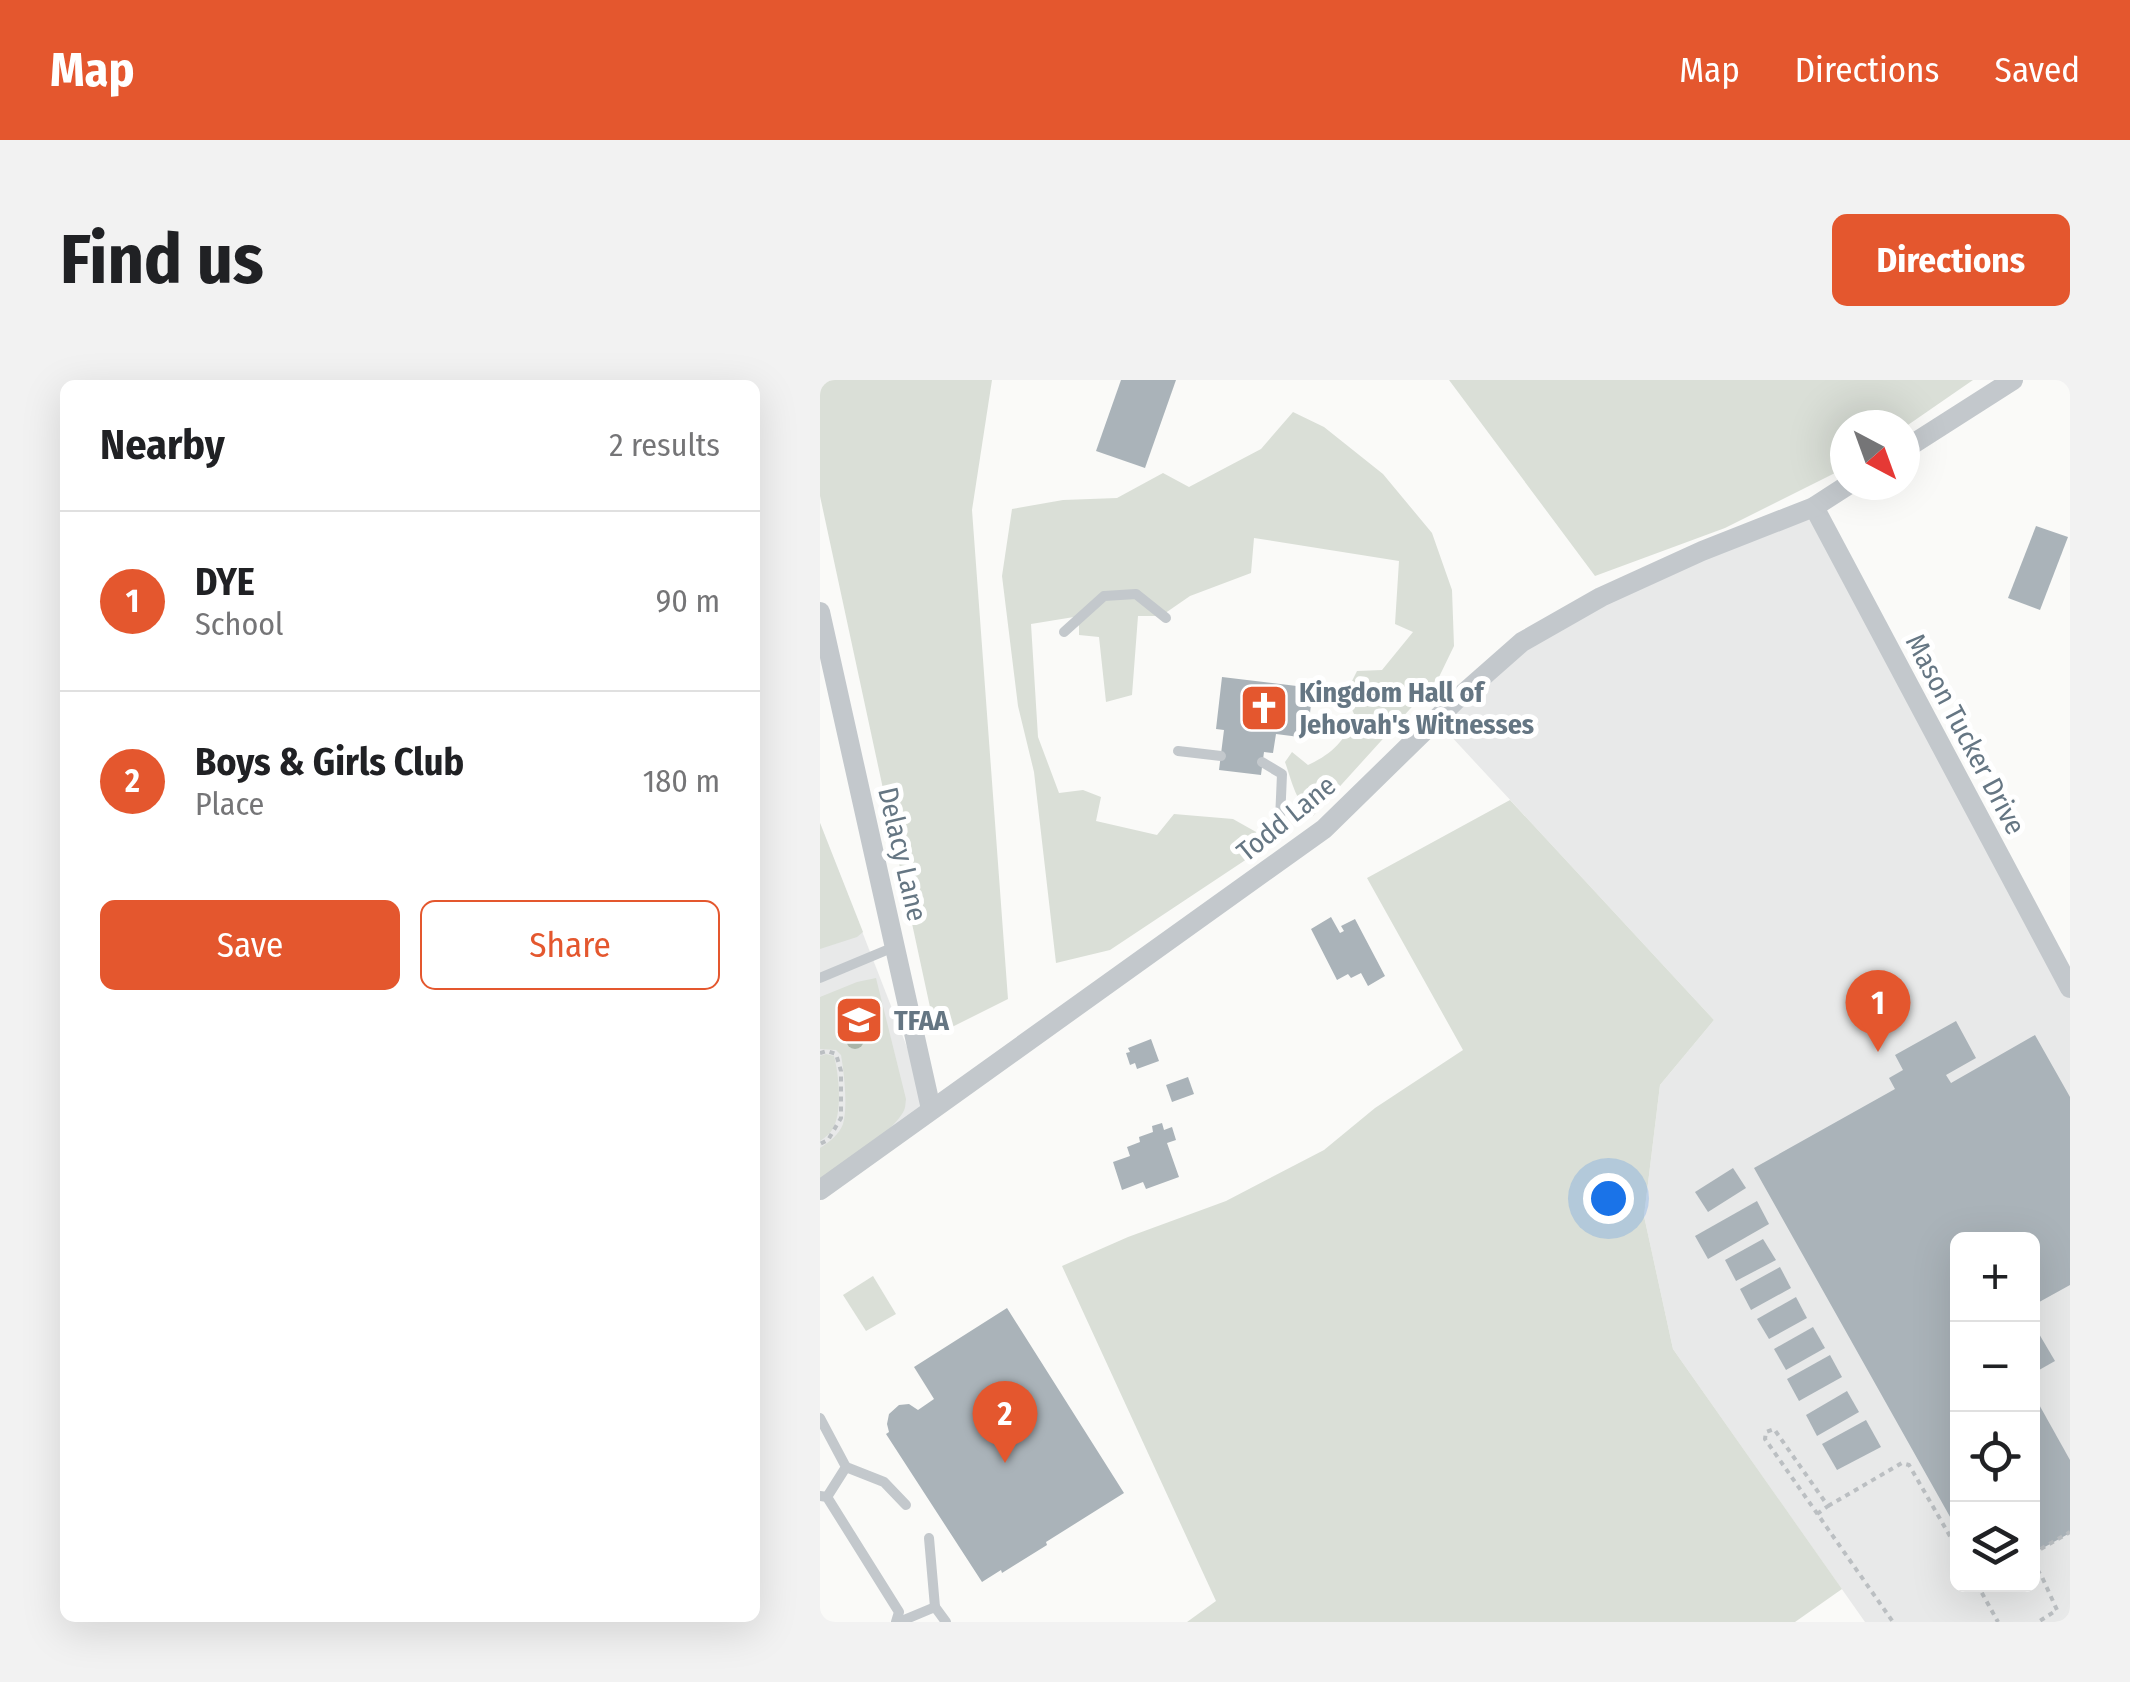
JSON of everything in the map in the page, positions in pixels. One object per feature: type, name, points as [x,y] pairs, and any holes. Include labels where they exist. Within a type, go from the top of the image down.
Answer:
[{"type":"street","points":[[1920,439],[2013,380]]},
{"type":"street","name":"Todd Lane","points":[[820,1190],[1324,829],[1455,701],[1522,642],[1601,597],[1702,551],[1814,507],[1830,497]]},
{"type":"street","name":"Mason Tucker Drive","points":[[1814,507],[2070,988]]},
{"type":"street","name":"Delacy Lane","points":[[820,612],[931,1108]]},
{"type":"lane","points":[[1064,632],[1104,596],[1136,594],[1166,618]]},
{"type":"lane","points":[[1178,751],[1221,756]]},
{"type":"lane","points":[[1262,762],[1282,774],[1280,820]]},
{"type":"lane","points":[[820,978],[895,947]]},
{"type":"lane","points":[[820,1418],[846,1467],[884,1482],[906,1505]]},
{"type":"lane","points":[[846,1467],[823,1496],[898,1619],[935,1606]]},
{"type":"lane","points":[[929,1538],[935,1606],[946,1622]]},
{"type":"path","points":[[820,1052],[836,1054],[841,1071],[841,1118],[828,1140],[820,1144]]},
{"type":"path","points":[[1828,1506],[1774,1430],[1766,1432],[1765,1439],[1892,1622]]},
{"type":"path","points":[[1817,1514],[1902,1463],[1910,1465],[1950,1536]]},
{"type":"path","points":[[2040,1549],[2070,1532]]},
{"type":"path","points":[[2038,1622],[2057,1610],[2040,1574]]},
{"type":"path","points":[[1981,1592],[1998,1622]]},
{"type":"shaded area","points":[[820,380],[992,380],[972,510],[1008,999],[936,1035],[820,496]]},
{"type":"shaded area","points":[[1449,380],[1973,380],[1920,417],[1920,410],[1830,410],[1830,476],[1725,528],[1595,576]]},
{"type":"shaded area","points":[[1293,412],[1324,427],[1383,474],[1432,533],[1452,590],[1454,646],[1439,677],[1313,816],[1299,798],[1285,762],[1292,752],[1308,765],[1337,746],[1355,716],[1345,695],[1357,671],[1382,670],[1413,632],[1395,624],[1399,561],[1254,538],[1251,573],[1190,596],[1161,616],[1138,616],[1132,695],[1106,702],[1099,637],[1079,635],[1079,613],[1031,624],[1038,737],[1059,793],[1083,790],[1101,797],[1096,821],[1157,835],[1174,814],[1233,819],[1265,837],[1256,853],[1110,950],[1056,963],[1034,772],[1018,706],[1002,576],[1012,509],[1063,500],[1117,498],[1163,473],[1189,487],[1261,449]]},
{"type":"shaded area","points":[[1814,507],[2070,988],[2070,1622],[1865,1622],[1673,1349],[1644,1216],[1660,1085],[1714,1020],[1436,720],[1522,642]]},
{"type":"shaded area","points":[[1510,800],[1714,1020],[1660,1085],[1644,1216],[1673,1349],[1842,1589],[1795,1622],[1187,1622],[1216,1601],[1062,1266],[1226,1201],[1324,1150],[1375,1108],[1463,1050],[1367,878]]},
{"type":"shaded area","name":"TFAA","points":[[820,823],[931,1109],[820,1190]]},
{"type":"shaded area","points":[[820,823],[863,932],[820,949]]},
{"type":"shaded area","points":[[876,978],[905,1108],[876,1140],[820,1179],[820,1148],[841,1128],[845,1099],[841,1055],[836,1050],[820,1049],[820,997]]},
{"type":"shaded area","points":[[820,1056],[834,1056],[839,1105],[832,1130],[820,1141]]},
{"type":"shaded area","points":[[873,1276],[896,1314],[866,1331],[843,1295]]},
{"type":"building","points":[[1121,380],[1176,380],[1145,468],[1096,451]]},
{"type":"building","points":[[2036,526],[2068,537],[2040,610],[2008,598]]},
{"type":"building","name":"Kingdom Hall of Jehovah's Witnesses","points":[[1222,677],[1313,688],[1307,738],[1276,734],[1273,753],[1264,752],[1261,775],[1219,770],[1224,730],[1216,729]]},
{"type":"building","points":[[1331,917],[1340,933],[1344,931],[1341,926],[1355,919],[1385,976],[1368,986],[1361,973],[1337,980],[1311,929]]},
{"type":"building","points":[[1956,1021],[1976,1058],[1946,1075],[1951,1083],[2035,1035],[2070,1097],[2070,1285],[2040,1302],[2040,1232],[1950,1232],[1950,1517],[1754,1168],[1895,1089],[1889,1078],[1903,1070],[1895,1055]]},
{"type":"building","points":[[1151,1039],[1159,1061],[1137,1069],[1135,1063],[1130,1065],[1128,1048]]},
{"type":"building","points":[[1188,1077],[1194,1094],[1172,1102],[1166,1085]]},
{"type":"building","points":[[1162,1123],[1164,1130],[1172,1127],[1176,1140],[1167,1143],[1179,1177],[1146,1189],[1143,1182],[1122,1190],[1113,1162],[1130,1156],[1127,1147],[1140,1142],[1139,1137],[1153,1132],[1152,1126]]},
{"type":"building","points":[[1733,1168],[1746,1188],[1708,1212],[1695,1192]]},
{"type":"building","points":[[1757,1201],[1769,1224],[1708,1259],[1695,1236]]},
{"type":"building","points":[[1763,1239],[1776,1260],[1736,1281],[1725,1260]]},
{"type":"building","points":[[1780,1267],[1791,1288],[1751,1310],[1740,1289]]},
{"type":"building","points":[[1796,1297],[1807,1318],[1769,1339],[1757,1319]]},
{"type":"building","points":[[1007,1308],[1124,1493],[1046,1542],[1047,1545],[982,1582],[886,1434],[889,1414],[899,1405],[909,1404],[918,1410],[934,1399],[914,1367]]},
{"type":"building","points":[[1813,1327],[1825,1348],[1786,1370],[1774,1349]]},
{"type":"building","points":[[2040,1336],[2055,1361],[2040,1369]]},
{"type":"building","points":[[1830,1355],[1842,1377],[1799,1401],[1787,1379]]},
{"type":"building","points":[[1847,1391],[1859,1412],[1817,1436],[1806,1415]]},
{"type":"building","points":[[2040,1406],[2070,1460],[2070,1533],[2040,1550]]},
{"type":"building","points":[[1866,1420],[1881,1447],[1837,1470],[1822,1444]]},
{"type":"place","name":"Kingdom Hall of Jehovah's Witnesses","points":[[1264,708]]},
{"type":"place","name":"TFAA","points":[[859,1020]]},
{"type":"place","name":"DYE","points":[[1878,1052]]},
{"type":"place","name":"Boys & Girls Club","points":[[1005,1463]]}]
